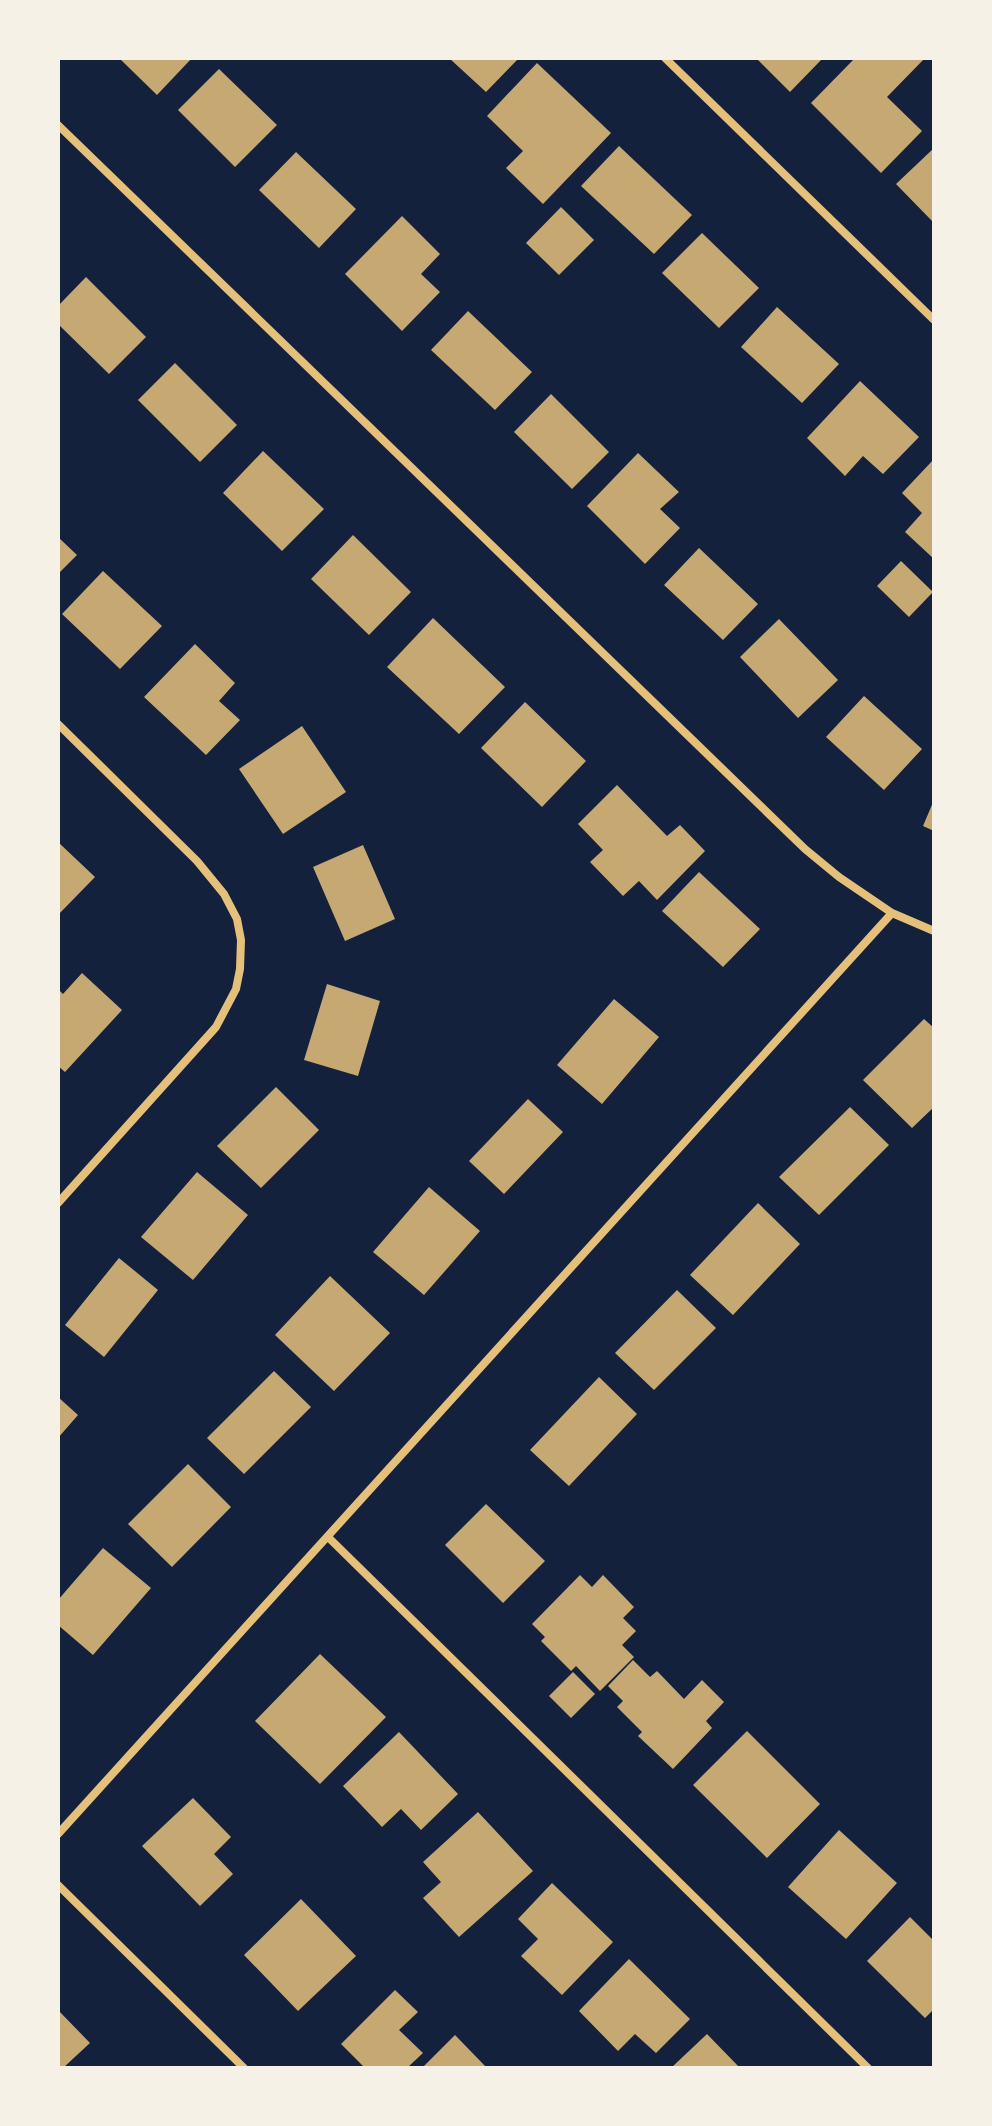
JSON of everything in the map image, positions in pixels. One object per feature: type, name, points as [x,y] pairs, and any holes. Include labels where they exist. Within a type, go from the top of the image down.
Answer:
[{"type":"street","points":[[665,58],[934,320]]},
{"type":"street","points":[[58,125],[805,849],[839,877],[892,913],[934,931]]},
{"type":"street","points":[[58,724],[197,861],[224,894],[237,919],[241,940],[236,989],[216,1027],[58,1203]]},
{"type":"street","points":[[58,1834],[892,913]]},
{"type":"street","points":[[328,1537],[868,2068]]},
{"type":"street","points":[[58,1885],[244,2068]]},
{"type":"building","points":[[119,58],[192,58],[157,95]]},
{"type":"building","points":[[449,58],[519,58],[486,92]]},
{"type":"building","points":[[756,58],[823,58],[790,92]]},
{"type":"building","points":[[855,58],[925,58],[887,97],[922,131],[881,173],[811,103]]},
{"type":"building","points":[[537,63],[611,133],[543,204],[506,168],[523,151],[487,116]]},
{"type":"building","points":[[219,69],[277,125],[235,167],[178,110]]},
{"type":"building","points":[[619,146],[692,215],[654,254],[581,186]]},
{"type":"building","points":[[934,148],[934,223],[896,184]]},
{"type":"building","points":[[296,152],[356,209],[319,248],[259,190]]},
{"type":"building","points":[[561,207],[594,240],[559,275],[526,243]]},
{"type":"building","points":[[402,216],[440,254],[421,274],[440,292],[402,331],[345,274]]},
{"type":"building","points":[[702,233],[759,288],[719,328],[662,273]]},
{"type":"building","points":[[86,277],[146,337],[109,374],[58,324],[58,306]]},
{"type":"building","points":[[777,307],[839,364],[802,403],[741,347]]},
{"type":"building","points":[[468,311],[532,372],[495,410],[431,350]]},
{"type":"building","points":[[175,363],[237,425],[200,462],[138,400]]},
{"type":"building","points":[[860,381],[919,437],[883,474],[863,456],[845,476],[807,438]]},
{"type":"building","points":[[551,394],[609,452],[572,489],[514,432]]},
{"type":"building","points":[[263,451],[324,509],[282,551],[223,493]]},
{"type":"building","points":[[638,453],[679,492],[660,509],[680,528],[645,564],[587,506]]},
{"type":"building","points":[[934,459],[934,559],[905,532],[922,513],[902,493]]},
{"type":"building","points":[[353,535],[411,592],[369,635],[311,579]]},
{"type":"building","points":[[58,537],[77,555],[58,574]]},
{"type":"building","points":[[699,548],[758,604],[723,640],[664,585]]},
{"type":"building","points":[[901,561],[933,592],[909,617],[877,586]]},
{"type":"building","points":[[103,571],[162,626],[120,669],[62,614]]},
{"type":"building","points":[[433,618],[505,687],[459,734],[387,667]]},
{"type":"building","points":[[779,619],[838,680],[798,718],[740,657]]},
{"type":"building","points":[[195,644],[235,683],[219,701],[240,720],[206,755],[144,697]]},
{"type":"building","points":[[864,696],[922,749],[884,790],[826,737]]},
{"type":"building","points":[[525,702],[586,761],[542,807],[481,748]]},
{"type":"building","points":[[302,726],[346,792],[283,834],[239,769]]},
{"type":"building","points":[[617,785],[667,836],[680,825],[705,851],[657,900],[639,881],[623,896],[590,862],[603,850],[578,824]]},
{"type":"building","points":[[934,800],[934,831],[923,826]]},
{"type":"building","points":[[58,842],[95,877],[58,915]]},
{"type":"building","points":[[363,845],[395,919],[345,941],[313,867]]},
{"type":"building","points":[[699,872],[760,929],[723,967],[662,911]]},
{"type":"building","points":[[82,973],[122,1010],[65,1072],[58,1066],[58,989],[63,994]]},
{"type":"building","points":[[327,984],[380,1001],[358,1076],[304,1060]]},
{"type":"building","points":[[614,999],[659,1037],[602,1104],[557,1065]]},
{"type":"building","points":[[924,1019],[934,1028],[934,1107],[912,1128],[863,1080]]},
{"type":"building","points":[[276,1087],[319,1130],[261,1188],[217,1146]]},
{"type":"building","points":[[528,1099],[563,1132],[504,1194],[469,1161]]},
{"type":"building","points":[[850,1107],[889,1145],[819,1215],[779,1177]]},
{"type":"building","points":[[197,1172],[248,1215],[193,1280],[141,1237]]},
{"type":"building","points":[[429,1187],[480,1231],[424,1295],[373,1252]]},
{"type":"building","points":[[758,1203],[800,1244],[733,1315],[690,1275]]},
{"type":"building","points":[[119,1258],[158,1290],[104,1357],[65,1325]]},
{"type":"building","points":[[330,1276],[390,1333],[334,1391],[275,1335]]},
{"type":"building","points":[[677,1290],[716,1328],[654,1390],[615,1353]]},
{"type":"building","points":[[274,1371],[311,1407],[244,1474],[207,1438]]},
{"type":"building","points":[[599,1377],[637,1414],[569,1486],[530,1450]]},
{"type":"building","points":[[58,1397],[78,1415],[58,1438]]},
{"type":"building","points":[[188,1464],[231,1507],[172,1567],[128,1524]]},
{"type":"building","points":[[486,1504],[545,1561],[503,1603],[445,1545]]},
{"type":"building","points":[[103,1548],[151,1588],[93,1655],[58,1625],[58,1600]]},
{"type":"building","points":[[580,1575],[592,1587],[603,1575],[634,1607],[623,1618],[636,1631],[622,1645],[634,1657],[600,1691],[576,1666],[571,1671],[541,1641],[545,1637],[532,1624]]},
{"type":"building","points":[[320,1654],[386,1717],[320,1784],[255,1721]]},
{"type":"building","points":[[633,1660],[650,1677],[657,1671],[684,1699],[702,1680],[724,1702],[706,1721],[712,1728],[673,1769],[638,1736],[642,1732],[617,1707],[623,1701],[608,1686]]},
{"type":"building","points":[[573,1672],[595,1694],[571,1718],[549,1696]]},
{"type":"building","points":[[747,1731],[820,1804],[767,1858],[693,1785]]},
{"type":"building","points":[[399,1732],[458,1794],[421,1830],[401,1809],[382,1827],[343,1786]]},
{"type":"building","points":[[193,1798],[231,1837],[214,1854],[233,1874],[200,1906],[142,1846]]},
{"type":"building","points":[[478,1812],[533,1871],[459,1937],[423,1898],[441,1882],[423,1862]]},
{"type":"building","points":[[839,1830],[897,1883],[846,1939],[788,1887]]},
{"type":"building","points":[[552,1883],[613,1942],[562,1995],[521,1956],[538,1939],[518,1919]]},
{"type":"building","points":[[301,1899],[356,1956],[298,2011],[244,1955]]},
{"type":"building","points":[[910,1917],[934,1941],[934,2009],[925,2018],[867,1961]]},
{"type":"building","points":[[629,1959],[690,2019],[656,2053],[635,2034],[618,2051],[579,2011]]},
{"type":"building","points":[[395,1990],[418,2012],[399,2030],[423,2053],[407,2068],[365,2068],[341,2044]]},
{"type":"building","points":[[58,2010],[90,2043],[63,2068],[58,2068]]},
{"type":"building","points":[[707,2034],[740,2068],[671,2068]]},
{"type":"building","points":[[455,2035],[487,2068],[422,2068]]}]
